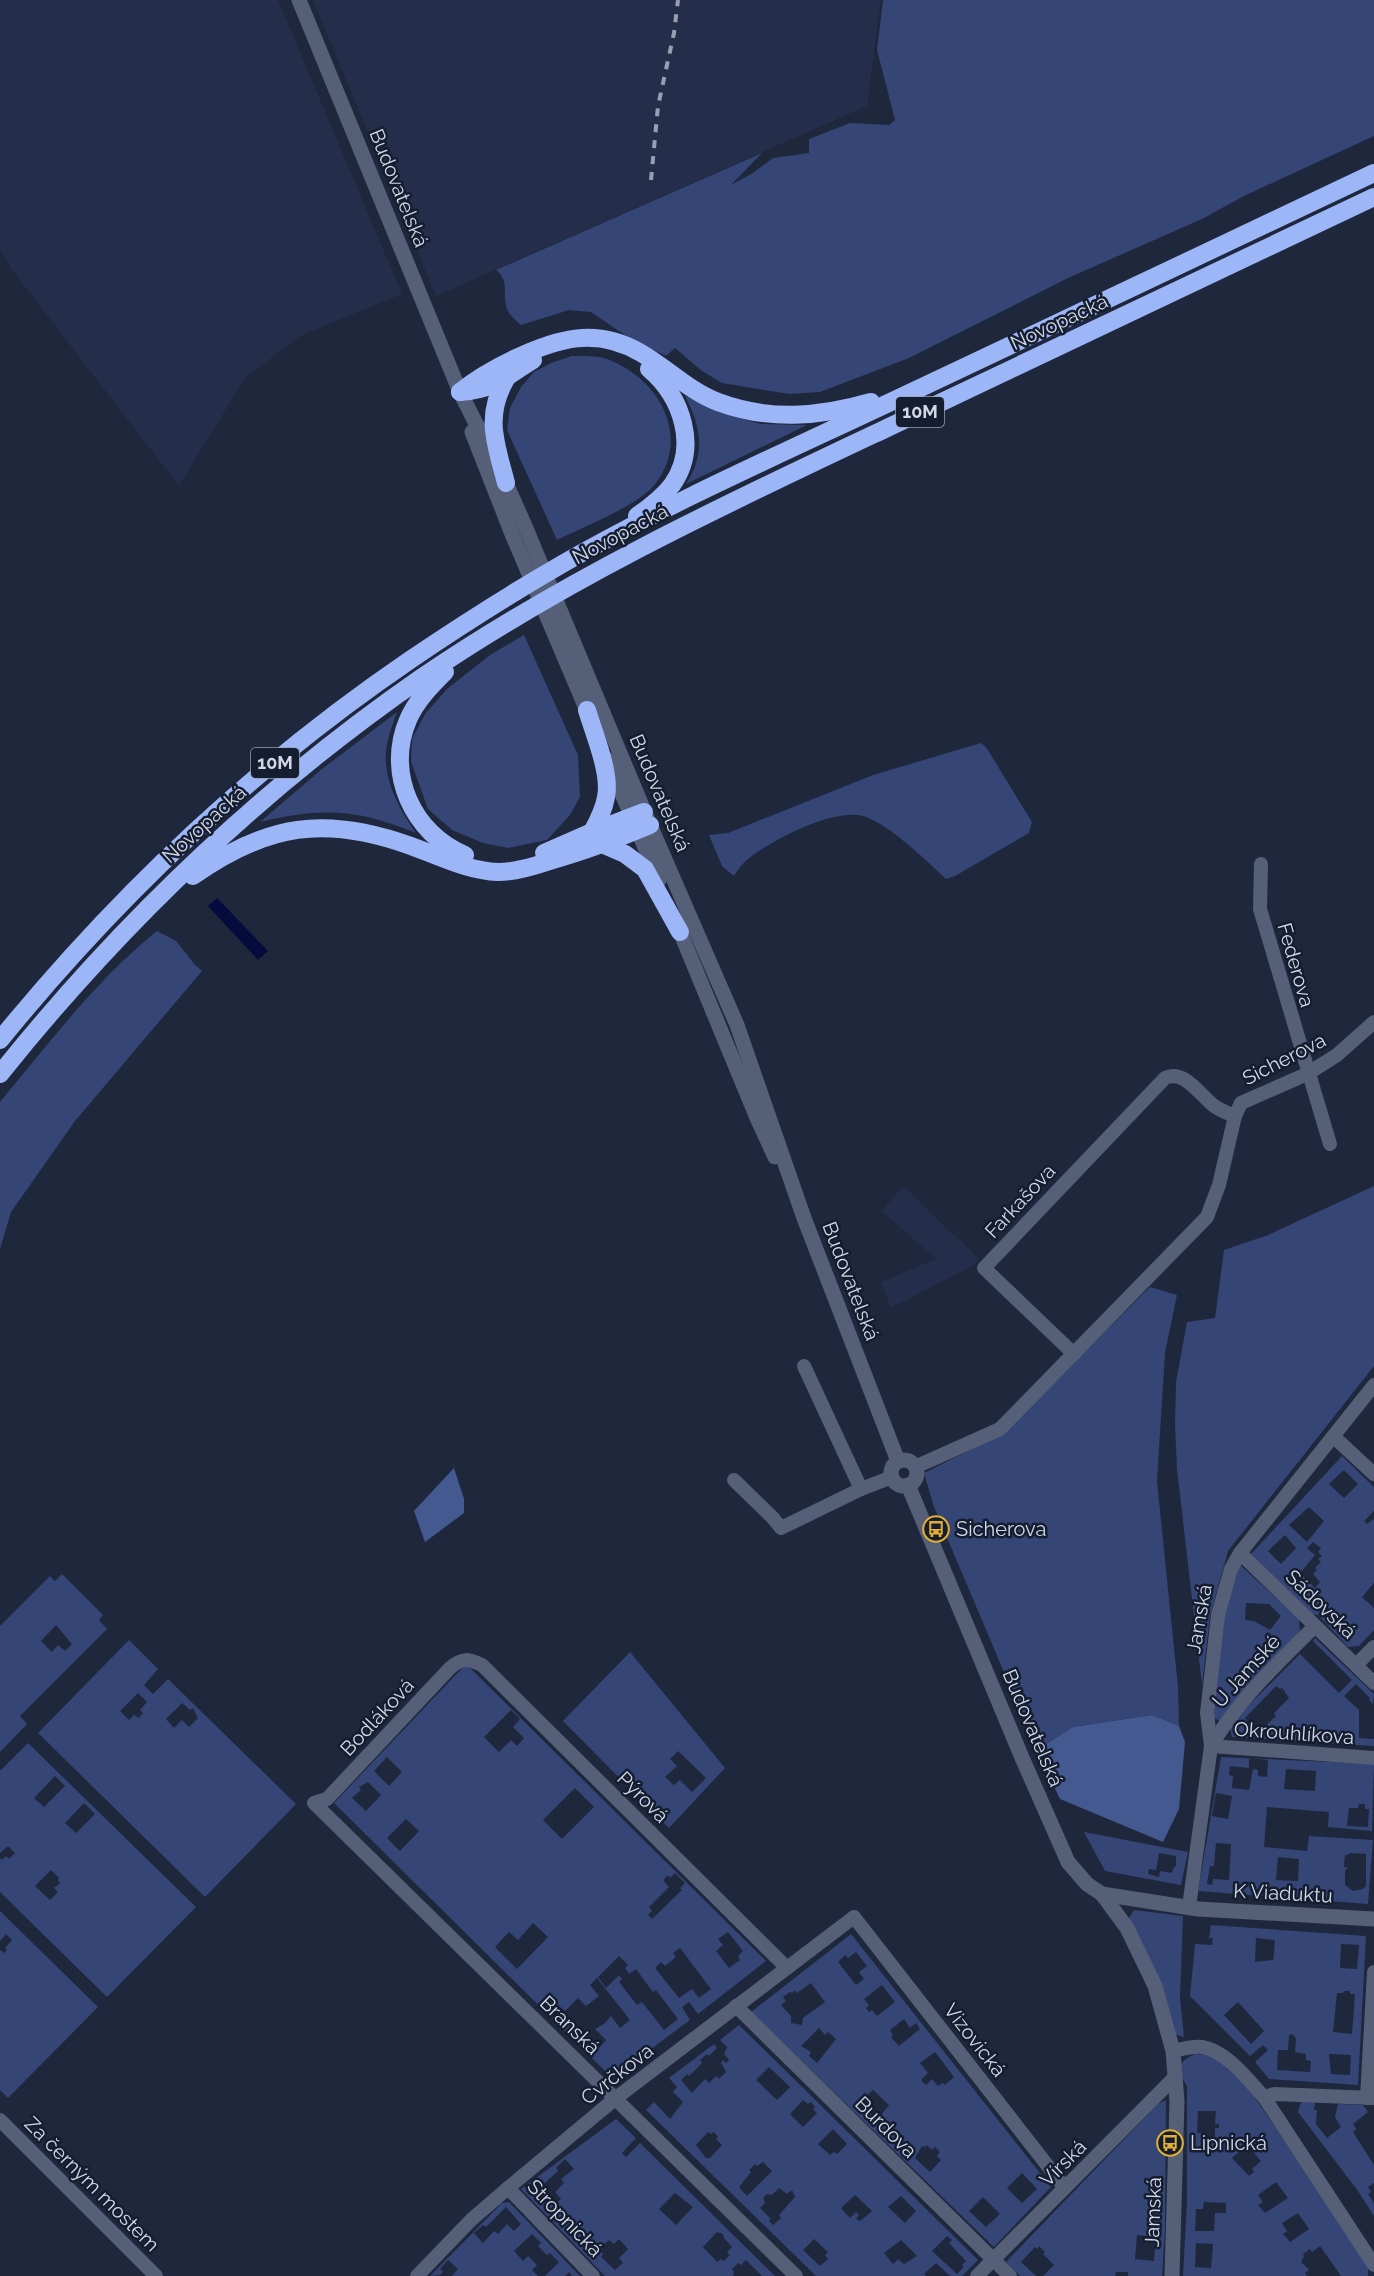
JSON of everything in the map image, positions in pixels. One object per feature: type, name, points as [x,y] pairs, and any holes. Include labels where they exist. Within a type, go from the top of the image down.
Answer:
[{"type":"highway","name":"Novopacká","points":[[0,1040],[80,946],[215,813],[306,737],[408,661],[477,616],[598,545],[740,474],[1374,173]]},
{"type":"highway","name":"Novopacká","points":[[0,1074],[42,1022],[147,908],[236,824],[315,757],[421,679],[474,644],[609,563],[737,499],[1374,197]]},
{"type":"highway","points":[[460,392],[483,374],[536,348],[554,341],[593,338],[611,340],[634,350],[681,382],[716,402],[759,413],[789,416],[814,415],[856,407],[921,388]]},
{"type":"highway","points":[[460,392],[479,390],[506,379],[522,366],[546,353],[576,346],[594,346],[622,353],[636,359],[655,375],[675,401],[684,423],[685,445],[680,469],[673,483],[654,503],[598,545]]},
{"type":"highway","points":[[506,379],[495,401],[492,423],[506,483]]},
{"type":"highway","points":[[474,644],[421,697],[404,732],[400,755],[401,778],[408,800],[417,817],[428,831],[448,847],[471,857],[495,862],[528,860],[597,838],[626,854],[645,869],[681,932]]},
{"type":"highway","points":[[586,710],[605,771],[607,789],[597,838]]},
{"type":"highway","points":[[147,908],[234,850],[271,835],[304,829],[336,828],[365,831],[467,866],[497,872],[535,866],[641,821]]},
{"type":"street","name":"Budovatelská","points":[[299,0],[460,392],[506,483],[518,530]]},
{"type":"street","name":"Budovatelská","points":[[460,392],[479,453],[518,530],[568,647],[641,821],[681,932],[757,1118],[804,1218]]},
{"type":"street","name":"Budovatelská","points":[[568,647],[586,710],[738,1025],[804,1218],[898,1461]]},
{"type":"street","name":"Federova","points":[[1262,864],[1260,909],[1307,1074],[1330,1144]]},
{"type":"street","name":"Sicherova","points":[[1234,1116],[1241,1103],[1307,1074],[1337,1055],[1374,1022]]},
{"type":"street","name":"Farkašova","points":[[1074,1354],[984,1268],[1165,1078],[1172,1074],[1182,1076],[1215,1107],[1234,1116]]},
{"type":"street","points":[[915,1467],[1000,1429],[1207,1217],[1219,1185],[1234,1116]]},
{"type":"street","points":[[804,1366],[861,1489]]},
{"type":"street","name":"Jamská","points":[[1189,1907],[1212,1746],[1207,1713],[1218,1615],[1231,1569],[1240,1553],[1374,1386]]},
{"type":"street","points":[[1334,1437],[1374,1474]]},
{"type":"street","points":[[906,1460],[915,1467],[916,1475],[908,1485],[900,1485],[892,1477],[893,1466],[898,1461],[906,1460]]},
{"type":"street","points":[[734,1480],[781,1528],[861,1489],[892,1477]]},
{"type":"street","name":"Budovatelská","points":[[908,1485],[1068,1862],[1087,1884],[1102,1894]]},
{"type":"street","name":"Sádovská","points":[[1240,1553],[1374,1683]]},
{"type":"street","name":"U Jamské","points":[[1212,1746],[1247,1694],[1315,1626]]},
{"type":"street","points":[[1356,1665],[1374,1647]]},
{"type":"street","name":"Bodláková","points":[[314,1803],[327,1798],[450,1668],[460,1660],[467,1659]]},
{"type":"street","name":"Pýrová","points":[[467,1659],[482,1665],[787,1968]]},
{"type":"street","name":"Okrouhlíkova","points":[[1212,1746],[1374,1758]]},
{"type":"street","name":"Branská","points":[[314,1803],[796,2276]]},
{"type":"street","points":[[1102,1894],[1189,1907]]},
{"type":"street","points":[[1102,1894],[1127,1928],[1155,1986],[1173,2051],[1175,2077]]},
{"type":"street","name":"K Viaduktu","points":[[1189,1907],[1374,1919]]},
{"type":"street","name":"Cvrčkova","points":[[417,2276],[471,2220],[616,2098],[854,1917]]},
{"type":"street","name":"Vizovická","points":[[854,1917],[1065,2188]]},
{"type":"street","points":[[1264,2097],[1275,2094],[1371,2098],[1374,1972]]},
{"type":"street","name":"Burdova","points":[[736,2006],[1010,2276]]},
{"type":"street","points":[[1173,2051],[1202,2047],[1216,2052],[1264,2097],[1374,2265]]},
{"type":"street","name":"Jamská","points":[[1172,2276],[1176,2191],[1175,2077]]},
{"type":"street","name":"Vírská","points":[[977,2276],[1175,2077]]},
{"type":"street","name":"Za černým mostem","points":[[0,2120],[156,2276]]},
{"type":"street","name":"Stropnická","points":[[508,2188],[593,2276]]},
{"type":"shaded area","points":[[0,0],[278,0],[402,294],[300,336],[245,378],[179,486],[12,270],[0,250]]},
{"type":"shaded area","points":[[313,0],[881,0],[867,106],[436,296]]},
{"type":"shaded area","points":[[883,0],[1374,0],[1374,136],[1244,196],[1202,219],[1068,278],[909,358],[820,392],[789,394],[722,383],[702,371],[675,348],[666,356],[629,338],[591,312],[569,310],[521,325],[510,315],[506,305],[505,284],[496,270],[762,153],[731,185],[753,173],[773,158],[809,153],[809,139],[850,123],[889,125],[895,120],[877,50]]},
{"type":"shaded area","points":[[572,356],[607,359],[629,370],[644,382],[665,413],[670,430],[670,447],[666,465],[656,483],[648,491],[624,507],[557,540],[507,430],[510,408],[521,387],[534,372]]},
{"type":"shaded area","points":[[685,396],[729,415],[761,424],[807,425],[686,484],[697,462],[699,440],[695,418]]},
{"type":"shaded area","points":[[524,635],[578,755],[580,797],[570,815],[547,840],[508,848],[483,843],[452,830],[428,809],[411,762],[412,739],[425,714],[447,689],[490,655]]},
{"type":"shaded area","points":[[397,712],[388,740],[386,765],[397,801],[416,833],[376,819],[340,813],[302,814],[260,822],[322,769]]},
{"type":"shaded area","points":[[981,743],[986,747],[1032,822],[1029,833],[955,876],[946,879],[892,832],[858,815],[828,818],[787,835],[754,855],[734,876],[722,866],[709,835],[728,833],[873,775]]},
{"type":"shaded area","points":[[217,898],[268,951],[258,960],[208,906]]},
{"type":"shaded area","points":[[157,931],[176,941],[202,971],[75,1121],[11,1212],[0,1249],[0,1102],[94,991]]},
{"type":"shaded area","points":[[903,1186],[979,1259],[972,1266],[891,1308],[881,1282],[936,1259],[882,1211]]},
{"type":"shaded area","points":[[1374,1186],[1374,1366],[1228,1551],[1210,1616],[1202,1685],[1177,1469],[1175,1425],[1176,1382],[1187,1322],[1215,1318],[1224,1250],[1268,1235]]},
{"type":"shaded area","points":[[1150,1287],[1177,1295],[1165,1353],[1157,1481],[1178,1687],[1179,1726],[1152,1715],[1073,1727],[1037,1750],[934,1507],[924,1473],[1002,1434]]},
{"type":"shaded area","points":[[1342,1456],[1374,1487],[1374,1511],[1364,1521],[1367,1524],[1374,1520],[1374,1583],[1362,1597],[1374,1608],[1374,1630],[1359,1646],[1348,1647],[1318,1615],[1312,1614],[1251,1554]],"holes":[[[1344,1470],[1358,1484],[1344,1498],[1329,1484]],[[1309,1507],[1324,1521],[1307,1542],[1289,1525]],[[1285,1535],[1296,1548],[1281,1564],[1268,1551]],[[1313,1542],[1321,1548],[1318,1552],[1322,1556],[1318,1559],[1321,1562],[1313,1574],[1320,1582],[1315,1588],[1300,1573],[1315,1555],[1307,1548]]]},
{"type":"shaded area","points":[[454,1468],[464,1499],[464,1513],[425,1542],[414,1511]]},
{"type":"shaded area","points":[[1240,1565],[1299,1619],[1300,1631],[1220,1721],[1212,1717],[1224,1611]],"holes":[[[1246,1603],[1269,1604],[1281,1616],[1270,1630],[1254,1621],[1245,1620]]]},
{"type":"shaded area","points":[[62,1574],[103,1615],[99,1620],[107,1629],[20,1716],[27,1724],[0,1752],[0,1626],[50,1576],[55,1581]],"holes":[[[56,1625],[72,1644],[65,1651],[58,1645],[52,1652],[41,1641]]]},
{"type":"shaded area","points":[[1315,1638],[1374,1694],[1373,1704],[1356,1684],[1344,1696],[1359,1710],[1359,1738],[1374,1739],[1374,1746],[1232,1737],[1229,1725],[1300,1654],[1339,1693],[1352,1680],[1313,1641]],"holes":[[[1276,1686],[1282,1688],[1289,1698],[1274,1713],[1276,1716],[1263,1728],[1261,1726],[1258,1730],[1254,1730],[1245,1718]]]},
{"type":"shaded area","points":[[129,1640],[158,1669],[144,1685],[153,1694],[168,1679],[296,1804],[205,1897],[38,1733]],"holes":[[[138,1693],[147,1702],[140,1710],[143,1713],[139,1718],[134,1715],[129,1720],[120,1711]],[[182,1703],[190,1710],[193,1708],[198,1718],[189,1727],[182,1720],[174,1728],[166,1719]]]},
{"type":"shaded area","points":[[630,1652],[725,1768],[669,1828],[563,1721]],"holes":[[[678,1751],[706,1778],[692,1792],[680,1780],[674,1785],[665,1777],[677,1766],[670,1759]]]},
{"type":"shaded area","points":[[466,1664],[766,1961],[698,2014],[689,2002],[682,2007],[690,2020],[612,2078],[334,1803]],"holes":[[[511,1710],[520,1719],[513,1727],[524,1738],[517,1746],[511,1740],[499,1752],[484,1737]],[[387,1757],[402,1772],[389,1786],[374,1771]],[[368,1782],[381,1795],[366,1811],[352,1798],[361,1790],[359,1787]],[[575,1788],[594,1807],[562,1839],[543,1820]],[[406,1819],[419,1831],[400,1851],[387,1838]],[[675,1873],[685,1883],[680,1888],[682,1890],[652,1919],[648,1915],[652,1911],[649,1907],[669,1887],[663,1880]],[[533,1923],[548,1937],[517,1969],[495,1947],[509,1932],[518,1940]],[[728,1932],[743,1951],[738,1956],[740,1960],[729,1968],[716,1951],[723,1945],[718,1939]],[[680,1948],[711,1989],[699,1998],[692,1989],[679,1998],[655,1968],[661,1962],[665,1966],[676,1957],[673,1953]],[[619,1956],[628,1965],[625,1968],[629,1974],[636,1969],[653,1992],[656,1990],[678,2019],[664,2030],[642,2002],[637,2005],[619,1982],[622,1979],[619,1975],[606,1988],[598,1977]],[[597,1978],[630,2020],[620,2028],[611,2016],[595,2029],[606,2040],[598,2049],[583,2031],[581,2033],[562,2013],[556,2020],[551,2016],[560,2007],[565,2011],[578,1998],[586,2006],[599,1996],[590,1985]]]},
{"type":"shaded area","points":[[1152,1715],[1179,1726],[1185,1742],[1179,1809],[1163,1842],[1060,1799],[1037,1750],[1073,1727]]},
{"type":"shaded area","points":[[28,1743],[196,1907],[107,1997],[0,1892],[0,1858],[2,1860],[6,1856],[9,1859],[15,1853],[8,1846],[0,1853],[0,1771]],"holes":[[[55,1776],[65,1786],[44,1807],[34,1798]],[[84,1803],[95,1814],[76,1833],[65,1823]],[[51,1870],[59,1878],[60,1883],[54,1888],[58,1892],[50,1900],[35,1886]]]},
{"type":"shaded area","points":[[1221,1757],[1249,1758],[1249,1768],[1230,1766],[1229,1775],[1233,1776],[1232,1788],[1249,1790],[1253,1769],[1258,1770],[1258,1776],[1267,1777],[1268,1760],[1254,1758],[1374,1764],[1372,1831],[1328,1827],[1329,1812],[1267,1807],[1264,1847],[1307,1851],[1309,1836],[1373,1840],[1368,1904],[1198,1891]],"holes":[[[1286,1769],[1316,1771],[1315,1791],[1284,1789]],[[1216,1793],[1232,1796],[1228,1819],[1212,1816]],[[1359,1804],[1365,1804],[1365,1809],[1369,1809],[1368,1827],[1347,1826],[1349,1808],[1358,1808]],[[1216,1843],[1231,1844],[1229,1880],[1213,1879],[1212,1885],[1207,1884],[1210,1866],[1214,1866]],[[1349,1853],[1366,1854],[1366,1886],[1363,1889],[1353,1891],[1345,1885],[1345,1871],[1348,1867],[1344,1867],[1345,1855]],[[1278,1857],[1299,1859],[1298,1881],[1276,1880]]]},
{"type":"shaded area","points":[[1084,1832],[1188,1852],[1181,1885],[1105,1871]],"holes":[[[1159,1853],[1176,1856],[1176,1866],[1172,1873],[1160,1871],[1159,1877],[1148,1874],[1149,1869],[1156,1870]]]},
{"type":"shaded area","points":[[1134,1910],[1183,1916],[1180,1997],[1184,2037],[1174,2034],[1156,1974],[1129,1918]]},
{"type":"shaded area","points":[[0,1911],[98,2007],[8,2098],[0,2090],[0,1950],[4,1953],[12,1940],[6,1934],[0,1941]]},
{"type":"shaded area","points":[[1211,1925],[1366,1936],[1358,2085],[1269,2079],[1255,2062],[1268,2050],[1263,2045],[1250,2056],[1190,1996],[1195,1944],[1212,1945],[1213,1938],[1209,1938]],"holes":[[[1256,1938],[1275,1940],[1273,1963],[1273,1960],[1255,1962]],[[1341,1944],[1359,1945],[1357,1969],[1340,1968]],[[1350,1991],[1350,1994],[1355,1994],[1352,2034],[1333,2032],[1337,1993]],[[1238,2002],[1264,2031],[1251,2044],[1224,2015]],[[1292,2034],[1296,2038],[1295,2052],[1306,2054],[1306,2060],[1311,2061],[1310,2072],[1277,2070],[1278,2050],[1288,2050],[1289,2035]],[[1329,2054],[1351,2055],[1350,2075],[1331,2074]]]},
{"type":"shaded area","points":[[851,1934],[1051,2187],[994,2247],[751,2012]],"holes":[[[856,1952],[867,1966],[859,1972],[864,1979],[856,1985],[838,1962],[845,1955],[848,1958]],[[811,1983],[825,2002],[803,2018],[802,2025],[791,2023],[791,2016],[781,2005],[786,2001],[783,1997],[795,1990],[797,1993]],[[882,1985],[895,2002],[877,2016],[872,2010],[869,2012],[866,2008],[869,2005],[864,1999]],[[904,2019],[910,2028],[916,2023],[920,2029],[899,2046],[891,2037],[893,2035],[890,2030]],[[819,2028],[825,2035],[828,2032],[836,2039],[817,2063],[809,2056],[811,2052],[801,2046]],[[935,2052],[954,2077],[945,2085],[943,2083],[938,2086],[932,2079],[926,2085],[921,2080],[928,2073],[920,2063]],[[873,2090],[889,2105],[877,2120],[862,2105],[865,2101],[863,2099]],[[927,2145],[932,2150],[935,2147],[940,2152],[937,2156],[941,2160],[930,2172],[915,2158],[922,2146]],[[1022,2173],[1037,2189],[1022,2203],[1007,2188]],[[983,2197],[1000,2214],[986,2227],[969,2211]]]},
{"type":"shaded area","points":[[739,2025],[978,2260],[962,2276],[950,2276],[936,2263],[924,2274],[926,2276],[816,2276],[646,2110],[654,2102],[670,2119],[683,2102],[673,2092],[677,2087],[669,2078],[714,2044],[717,2048],[709,2056],[707,2054],[700,2060],[702,2063],[689,2076],[687,2074],[681,2080],[692,2093],[705,2079],[709,2083],[716,2076],[719,2079],[726,2072],[721,2063],[723,2060],[726,2063],[729,2060],[724,2054],[727,2047],[720,2040]],"holes":[[[769,2067],[790,2087],[777,2100],[756,2080]],[[803,2100],[808,2104],[811,2102],[815,2107],[813,2110],[817,2113],[803,2127],[790,2114]],[[833,2129],[847,2144],[837,2154],[834,2152],[830,2155],[818,2144]],[[708,2132],[711,2134],[714,2132],[718,2137],[716,2139],[722,2145],[710,2158],[706,2158],[696,2145]],[[763,2162],[772,2171],[747,2196],[739,2187],[751,2172],[749,2170],[755,2164],[757,2166]],[[779,2188],[787,2194],[792,2190],[795,2197],[779,2215],[781,2218],[773,2225],[769,2221],[771,2219],[760,2208],[765,2203],[763,2198],[767,2194],[772,2195]],[[855,2195],[872,2211],[860,2221],[856,2219],[859,2215],[856,2212],[850,2218],[841,2208]],[[901,2196],[916,2211],[905,2223],[888,2207]],[[947,2236],[952,2240],[949,2243],[966,2261],[962,2265],[964,2267],[957,2274],[932,2251]],[[814,2239],[828,2252],[825,2255],[828,2259],[820,2266],[803,2250]],[[901,2240],[917,2256],[904,2264],[898,2259],[893,2264],[884,2253]]]},
{"type":"shaded area","points":[[1195,2054],[1209,2055],[1219,2060],[1252,2093],[1368,2265],[1368,2276],[1341,2276],[1320,2246],[1312,2252],[1310,2249],[1303,2254],[1301,2262],[1309,2270],[1305,2273],[1307,2276],[1183,2276],[1187,2201],[1187,2086],[1181,2075],[1180,2067],[1185,2060]],"holes":[[[1198,2111],[1216,2111],[1215,2124],[1219,2124],[1219,2128],[1215,2128],[1215,2142],[1202,2142],[1202,2133],[1197,2133]],[[1247,2145],[1261,2161],[1252,2169],[1254,2172],[1249,2176],[1232,2158]],[[1276,2182],[1288,2198],[1265,2213],[1258,2205],[1263,2202],[1258,2195]],[[1204,2202],[1226,2203],[1226,2213],[1215,2213],[1214,2231],[1195,2231],[1196,2209],[1203,2209]],[[1298,2213],[1309,2229],[1290,2242],[1283,2234],[1287,2231],[1282,2223]],[[1196,2243],[1213,2244],[1211,2268],[1195,2267]]]},
{"type":"shaded area","points":[[1166,2100],[1165,2230],[1162,2276],[1128,2276],[1128,2272],[1116,2272],[1115,2276],[1043,2276],[1054,2265],[1043,2254],[1045,2252],[1039,2246],[1037,2249],[1035,2247],[1021,2262],[1036,2276],[1020,2276],[1006,2262],[1158,2104]],"holes":[[[1137,2235],[1156,2237],[1154,2261],[1135,2259]]]},
{"type":"shaded area","points":[[1301,2102],[1315,2102],[1316,2124],[1327,2138],[1341,2127],[1335,2117],[1338,2104],[1363,2105],[1368,2112],[1353,2124],[1356,2129],[1353,2132],[1374,2165],[1374,2183],[1368,2187],[1371,2192],[1368,2194],[1374,2203],[1374,2216],[1358,2191],[1298,2112]]},
{"type":"shaded area","points":[[616,2119],[636,2138],[622,2153],[626,2157],[640,2143],[775,2276],[762,2276],[746,2260],[741,2265],[738,2263],[732,2269],[733,2276],[605,2276],[521,2189]],"holes":[[[565,2159],[574,2169],[561,2179],[564,2183],[555,2192],[561,2199],[553,2206],[537,2190],[558,2171],[556,2168]],[[675,2193],[693,2207],[676,2225],[659,2209]],[[717,2232],[723,2234],[732,2247],[727,2252],[730,2255],[724,2261],[721,2259],[717,2262],[703,2247]],[[619,2239],[628,2249],[619,2258],[623,2263],[615,2270],[601,2257],[603,2254],[599,2249],[609,2240],[614,2244]]]},
{"type":"shaded area","points":[[509,2202],[580,2276],[572,2276],[569,2272],[565,2276],[545,2276],[559,2262],[538,2246],[541,2243],[532,2234],[514,2251],[523,2261],[528,2256],[537,2265],[532,2270],[538,2276],[452,2276],[458,2269],[448,2260],[440,2269],[443,2272],[440,2275],[430,2276],[502,2203]],"holes":[[[506,2207],[521,2224],[514,2231],[507,2224],[498,2234],[494,2231],[483,2243],[474,2233],[483,2225],[486,2227]]]},
{"type":"railway","points":[[651,180],[658,106],[674,33],[678,0]]},
{"type":"place","name":"Sicherova","points":[[936,1529]]},
{"type":"place","name":"Lipnická","points":[[1170,2143]]}]
